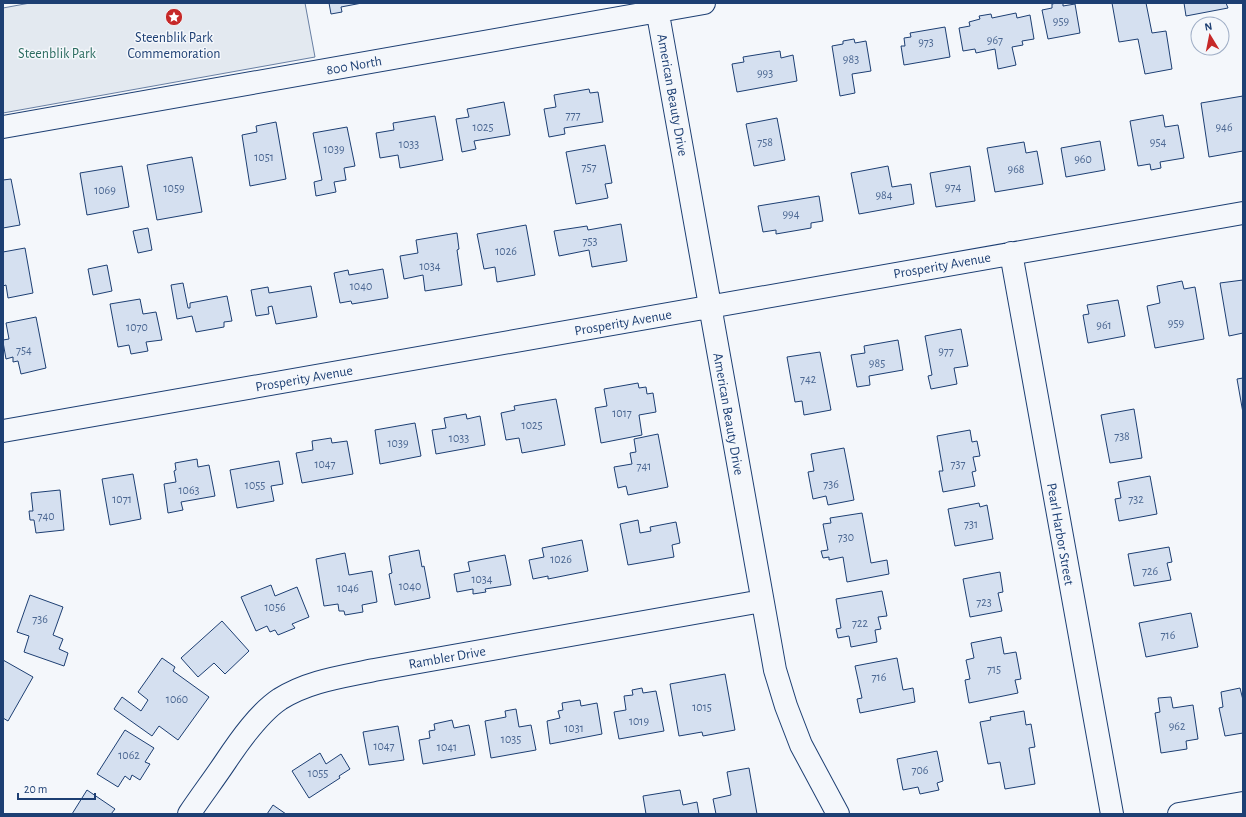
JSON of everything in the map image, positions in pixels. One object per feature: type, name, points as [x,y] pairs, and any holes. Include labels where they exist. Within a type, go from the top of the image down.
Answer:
[{"type":"street","name":"800 North","points":[[3,127],[657,7],[704,3]]},
{"type":"street","name":"American Beauty Drive","points":[[657,7],[775,670],[786,706],[801,745],[838,814]]},
{"type":"street","name":"Prosperity Avenue","points":[[3,431],[1243,213]]},
{"type":"street","name":"Pearl Harbor Street","points":[[1011,253],[1112,814]]},
{"type":"street","name":"Rambler Drive","points":[[189,814],[244,735],[261,716],[280,700],[307,686],[324,680],[374,670],[762,601]]},
{"type":"street","points":[[1179,814],[1243,803]]},
{"type":"green space","name":"Steenblik Park","points":[[30,3],[305,3],[315,57],[3,113],[3,8]]},
{"type":"building","points":[[329,3],[362,3],[341,7],[342,12],[331,14]]},
{"type":"building","points":[[1063,3],[1063,6],[1075,4],[1080,33],[1048,39],[1042,10],[1052,8],[1052,4]]},
{"type":"building","points":[[1112,3],[1146,3],[1152,33],[1166,31],[1172,69],[1145,74],[1138,39],[1119,42]]},
{"type":"building","points":[[1184,3],[1226,3],[1228,8],[1186,16]]},
{"type":"building","points":[[1016,13],[1017,18],[1030,15],[1034,39],[1022,41],[1023,45],[1012,47],[1016,65],[998,69],[995,49],[976,53],[975,49],[963,51],[959,28],[970,26],[969,22],[980,19],[979,16],[991,14],[992,18]]},
{"type":"building","points":[[945,27],[950,57],[904,65],[901,46],[905,46],[904,38],[911,37],[910,33]]},
{"type":"building","points":[[854,39],[855,43],[866,41],[871,71],[852,74],[855,93],[840,96],[832,46],[843,44],[843,41]]},
{"type":"building","points":[[780,51],[781,58],[793,55],[797,81],[737,92],[732,64],[744,62],[743,57]]},
{"type":"building","points":[[589,89],[590,93],[598,92],[603,122],[564,128],[565,134],[549,137],[544,109],[556,107],[554,95]]},
{"type":"building","points":[[1243,96],[1243,151],[1209,157],[1201,103]]},
{"type":"building","points":[[504,102],[510,135],[474,141],[476,149],[462,152],[456,119],[469,117],[467,109]]},
{"type":"building","points":[[1163,115],[1165,127],[1178,125],[1184,158],[1160,162],[1161,168],[1151,170],[1150,164],[1138,166],[1130,121]]},
{"type":"building","points":[[435,116],[443,160],[400,168],[398,155],[380,158],[376,133],[394,130],[393,123]]},
{"type":"building","points":[[777,118],[785,160],[754,166],[746,124]]},
{"type":"building","points":[[276,122],[286,179],[250,186],[242,135],[257,132],[256,126]]},
{"type":"building","points":[[347,127],[355,166],[344,168],[346,180],[334,182],[336,192],[316,196],[314,182],[322,180],[313,133]]},
{"type":"building","points":[[1100,141],[1105,170],[1066,177],[1061,148]]},
{"type":"building","points":[[1024,142],[1026,153],[1037,151],[1043,184],[995,192],[987,148]]},
{"type":"building","points":[[605,145],[612,183],[605,184],[608,198],[576,204],[566,152]]},
{"type":"building","points":[[192,157],[202,212],[157,220],[147,165]]},
{"type":"building","points":[[122,166],[129,207],[87,215],[80,173]]},
{"type":"building","points":[[888,166],[892,187],[911,184],[914,204],[859,214],[851,173]]},
{"type":"building","points":[[970,166],[975,201],[936,207],[930,173]]},
{"type":"building","points":[[11,179],[20,225],[3,228],[3,180]]},
{"type":"building","points":[[819,196],[823,221],[811,223],[811,228],[776,234],[776,230],[763,232],[758,206]]},
{"type":"building","points":[[621,224],[627,261],[592,267],[589,250],[559,256],[554,231],[587,226],[588,230]]},
{"type":"building","points":[[526,225],[535,275],[497,282],[495,267],[484,269],[477,234]]},
{"type":"building","points":[[148,228],[152,250],[138,253],[133,231]]},
{"type":"building","points":[[457,233],[459,249],[457,250],[462,285],[425,291],[423,275],[404,279],[400,256],[418,253],[416,240]]},
{"type":"building","points":[[25,248],[33,293],[8,298],[6,285],[3,286],[3,252]]},
{"type":"building","points":[[107,265],[112,291],[93,295],[88,269]]},
{"type":"building","points":[[383,269],[388,298],[352,304],[351,301],[340,303],[334,273],[348,270],[349,275]]},
{"type":"building","points":[[1243,280],[1243,333],[1229,336],[1220,283]]},
{"type":"building","points":[[1182,281],[1184,289],[1195,287],[1204,339],[1155,348],[1147,306],[1160,303],[1157,286]]},
{"type":"building","points":[[183,283],[188,308],[190,308],[190,303],[227,296],[232,321],[224,322],[224,327],[196,332],[192,316],[177,319],[171,285]]},
{"type":"building","points":[[311,286],[317,317],[276,324],[272,306],[268,307],[269,314],[256,316],[251,290],[268,287],[269,293]]},
{"type":"building","points":[[140,299],[143,314],[156,312],[162,340],[146,342],[148,351],[131,354],[129,345],[118,347],[110,304]]},
{"type":"building","points":[[1118,300],[1125,336],[1088,343],[1083,315],[1089,314],[1087,305]]},
{"type":"building","points":[[36,317],[46,368],[21,374],[18,361],[13,362],[13,357],[6,359],[3,340],[9,339],[6,323]]},
{"type":"building","points":[[961,329],[968,366],[954,368],[957,384],[931,389],[928,376],[932,375],[925,336]]},
{"type":"building","points":[[898,340],[903,370],[869,376],[870,385],[857,387],[851,355],[865,353],[864,346]]},
{"type":"building","points":[[820,352],[831,410],[804,415],[802,401],[795,402],[787,357]]},
{"type":"building","points":[[1243,378],[1243,413],[1237,379]]},
{"type":"building","points":[[638,383],[639,388],[646,387],[647,394],[653,393],[656,412],[639,415],[642,435],[601,443],[595,408],[607,406],[604,389]]},
{"type":"building","points":[[556,399],[565,445],[522,453],[519,438],[506,440],[501,413],[515,410],[514,406]]},
{"type":"building","points":[[1134,409],[1142,458],[1110,463],[1101,415]]},
{"type":"building","points":[[466,414],[467,419],[480,416],[485,445],[436,454],[432,430],[446,428],[444,418]]},
{"type":"building","points":[[415,423],[421,456],[380,464],[375,430]]},
{"type":"building","points":[[970,430],[972,442],[977,441],[980,456],[973,457],[976,471],[972,472],[975,486],[943,492],[939,471],[943,471],[937,436]]},
{"type":"building","points":[[658,434],[668,487],[628,495],[626,486],[618,488],[614,467],[632,464],[630,453],[636,452],[634,439]]},
{"type":"building","points":[[331,438],[332,443],[347,441],[353,474],[302,483],[296,453],[313,450],[312,441]]},
{"type":"building","points":[[844,448],[854,500],[828,505],[826,496],[813,499],[808,472],[814,471],[811,454]]},
{"type":"building","points":[[197,459],[198,467],[209,465],[215,496],[181,502],[183,510],[168,513],[164,484],[176,482],[174,471],[176,470],[175,463]]},
{"type":"building","points":[[279,461],[283,484],[271,486],[274,501],[237,508],[230,470]]},
{"type":"building","points":[[133,474],[141,519],[110,525],[102,479]]},
{"type":"building","points":[[1150,476],[1157,514],[1119,521],[1115,499],[1121,498],[1118,482]]},
{"type":"building","points":[[60,490],[64,530],[36,533],[34,520],[30,520],[29,511],[33,511],[31,493]]},
{"type":"building","points":[[979,503],[980,507],[987,505],[993,539],[955,546],[948,509]]},
{"type":"building","points":[[862,513],[871,563],[887,560],[889,574],[847,582],[843,557],[829,560],[829,557],[823,558],[821,551],[828,550],[823,524],[831,523],[830,518]]},
{"type":"building","points":[[638,520],[640,533],[651,531],[650,527],[676,522],[680,543],[672,545],[674,557],[628,565],[620,524]]},
{"type":"building","points":[[582,540],[588,571],[548,579],[548,576],[533,579],[529,560],[544,557],[542,548]]},
{"type":"building","points":[[1169,547],[1172,562],[1167,563],[1171,580],[1134,586],[1128,554]]},
{"type":"building","points":[[419,550],[422,567],[424,566],[430,598],[395,605],[389,574],[392,573],[389,556]]},
{"type":"building","points":[[345,553],[349,575],[372,571],[377,602],[362,605],[363,612],[345,615],[344,611],[339,611],[338,604],[324,606],[316,559]]},
{"type":"building","points":[[505,555],[511,585],[485,589],[486,592],[473,594],[473,589],[457,592],[454,574],[470,571],[468,562]]},
{"type":"building","points":[[1000,572],[1003,592],[998,593],[1002,611],[970,617],[963,579]]},
{"type":"building","points":[[271,585],[275,596],[297,587],[309,617],[292,624],[295,628],[278,635],[275,630],[270,632],[267,626],[256,631],[241,597]]},
{"type":"building","points":[[882,591],[887,616],[878,617],[881,629],[875,630],[877,642],[851,647],[849,636],[838,638],[836,629],[841,628],[836,599]]},
{"type":"building","points":[[30,595],[63,607],[53,635],[63,639],[59,649],[68,653],[64,666],[24,652],[29,636],[17,632]]},
{"type":"building","points":[[1191,613],[1198,647],[1146,657],[1139,623]]},
{"type":"building","points":[[222,621],[249,651],[225,674],[214,663],[198,677],[181,658]]},
{"type":"building","points":[[1001,637],[1004,654],[1016,652],[1021,679],[1015,680],[1018,693],[969,703],[965,680],[970,679],[966,660],[974,658],[971,643]]},
{"type":"building","points":[[162,658],[175,667],[173,671],[209,697],[178,740],[159,726],[152,736],[114,709],[122,697],[141,711],[148,700],[138,692]]},
{"type":"building","points":[[897,658],[903,690],[913,688],[915,702],[860,713],[857,699],[862,698],[855,666]]},
{"type":"building","points":[[3,660],[33,677],[8,721],[3,718]]},
{"type":"building","points":[[725,674],[735,730],[703,736],[702,732],[679,736],[670,684]]},
{"type":"building","points":[[642,688],[643,693],[656,691],[664,731],[619,739],[614,712],[626,710],[624,696],[633,695],[632,690]]},
{"type":"building","points":[[1240,688],[1243,700],[1243,733],[1225,736],[1219,708],[1223,707],[1221,692]]},
{"type":"building","points":[[1171,697],[1173,708],[1193,705],[1198,739],[1186,741],[1187,749],[1161,753],[1155,713],[1160,712],[1158,698]]},
{"type":"building","points":[[580,700],[581,706],[597,703],[602,734],[550,744],[547,721],[560,718],[558,711],[563,710],[562,703]]},
{"type":"building","points":[[516,709],[519,727],[531,725],[536,750],[491,758],[485,721],[506,717],[505,711]]},
{"type":"building","points":[[1024,711],[1026,725],[1031,724],[1035,747],[1029,748],[1035,784],[1005,789],[1000,762],[988,764],[980,722],[991,720],[990,717]]},
{"type":"building","points":[[452,720],[454,728],[469,725],[475,755],[423,764],[419,740],[430,738],[429,731],[435,730],[434,724]]},
{"type":"building","points":[[398,726],[404,760],[369,765],[363,732]]},
{"type":"building","points":[[125,730],[154,748],[145,762],[150,764],[140,780],[132,775],[130,780],[125,776],[118,787],[97,774]]},
{"type":"building","points":[[937,751],[943,781],[937,783],[939,790],[920,794],[918,787],[903,790],[897,759]]},
{"type":"building","points":[[320,753],[326,764],[341,754],[350,769],[339,776],[340,778],[309,798],[292,771]]},
{"type":"building","points":[[749,768],[757,814],[716,814],[713,799],[731,795],[727,772]]},
{"type":"building","points":[[87,790],[115,809],[111,814],[72,814]]},
{"type":"building","points":[[680,790],[683,805],[697,802],[699,814],[646,814],[643,796]]},
{"type":"building","points":[[273,805],[286,814],[267,814]]},
{"type":"place","name":"Steenblik Park Commemoration","points":[[174,17]]}]
